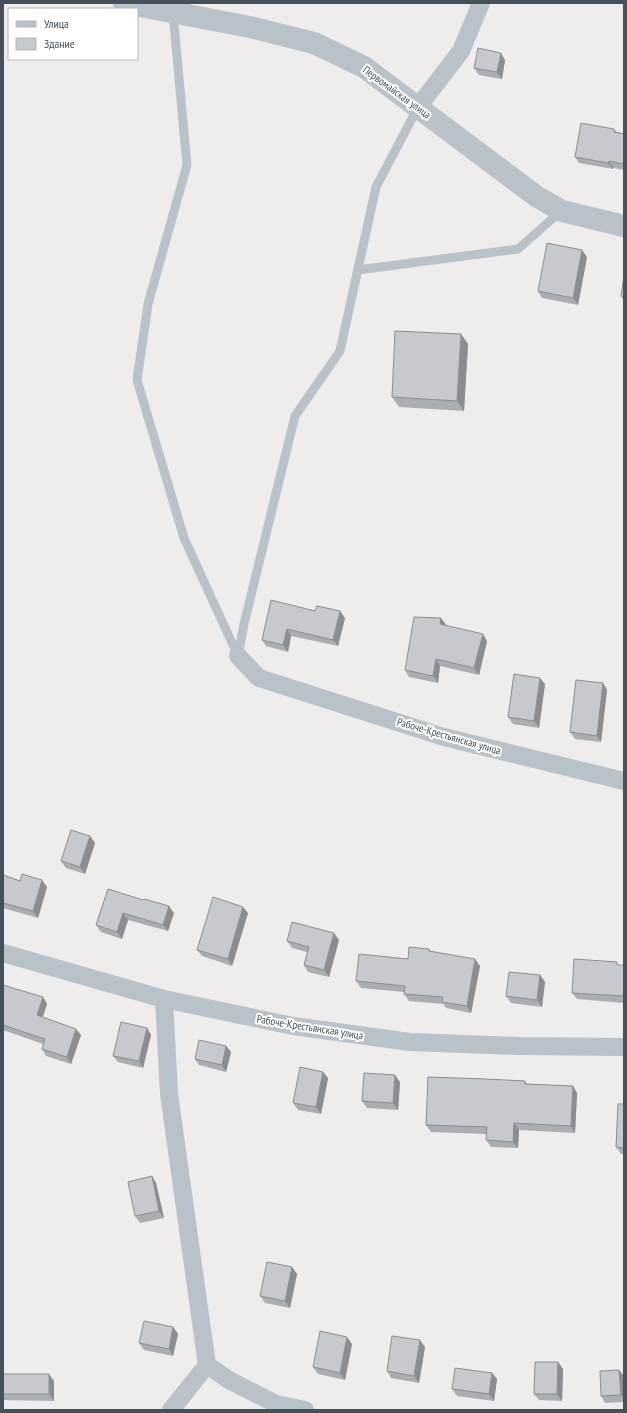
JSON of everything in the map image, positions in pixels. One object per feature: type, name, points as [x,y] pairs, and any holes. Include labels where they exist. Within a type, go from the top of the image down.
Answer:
[{"type":"street","name":"Первомайская улица","points":[[124,3],[175,8],[314,43],[364,67],[536,196],[562,211],[624,226]]},
{"type":"street","points":[[418,107],[461,51],[481,3]]},
{"type":"street","name":"Рабоче-Крестьянская улица","points":[[238,656],[259,678],[444,737],[624,781]]},
{"type":"street","name":"Рабоче-Крестьянская улица","points":[[3,953],[164,999],[292,1026],[410,1042],[519,1046],[624,1047]]},
{"type":"street","points":[[164,999],[169,1094],[207,1365],[171,1410]]},
{"type":"street","points":[[207,1365],[229,1380],[276,1404],[305,1410]]},
{"type":"lane","points":[[175,8],[187,165],[148,304],[137,380],[184,538],[238,656]]},
{"type":"lane","points":[[238,656],[246,617],[295,416],[340,351],[376,187],[418,107]]},
{"type":"lane","points":[[358,270],[518,249],[562,211]]},
{"type":"building","points":[[478,48],[501,53],[497,72],[474,68]]},
{"type":"building","points":[[581,123],[614,129],[614,132],[624,134],[624,164],[609,161],[608,163],[575,157]]},
{"type":"building","points":[[547,243],[582,250],[573,298],[538,291]]},
{"type":"building","points":[[624,276],[624,297],[621,296]]},
{"type":"building","points":[[395,331],[461,334],[457,401],[392,397]]},
{"type":"building","points":[[271,600],[315,611],[317,606],[340,611],[333,640],[287,629],[283,645],[262,640]]},
{"type":"building","points":[[414,617],[441,618],[440,624],[483,634],[474,668],[436,659],[433,676],[405,670]]},
{"type":"building","points":[[514,674],[540,678],[534,721],[508,717]]},
{"type":"building","points":[[576,680],[603,683],[597,736],[570,732]]},
{"type":"building","points":[[71,830],[90,836],[80,867],[61,861]]},
{"type":"building","points":[[22,874],[42,880],[33,911],[3,903],[3,875],[20,881]]},
{"type":"building","points":[[108,889],[143,900],[169,906],[163,925],[123,913],[117,932],[96,925]]},
{"type":"building","points":[[213,897],[243,907],[228,959],[197,950]]},
{"type":"building","points":[[292,922],[334,933],[324,970],[304,965],[309,947],[287,941]]},
{"type":"building","points":[[409,947],[429,949],[429,951],[475,959],[467,1006],[442,1002],[443,997],[404,994],[405,986],[356,981],[359,954],[408,959]]},
{"type":"building","points":[[574,959],[617,962],[617,965],[624,965],[624,996],[572,993]]},
{"type":"building","points":[[509,972],[540,975],[537,1000],[506,996]]},
{"type":"building","points":[[3,985],[43,997],[37,1015],[76,1029],[67,1057],[42,1049],[45,1039],[3,1025]]},
{"type":"building","points":[[121,1022],[147,1028],[139,1061],[113,1056]]},
{"type":"building","points":[[199,1040],[226,1046],[222,1065],[195,1059]]},
{"type":"building","points":[[300,1067],[323,1072],[316,1107],[293,1103]]},
{"type":"building","points":[[364,1073],[395,1075],[393,1103],[362,1101]]},
{"type":"building","points":[[428,1077],[525,1081],[525,1084],[573,1086],[571,1126],[514,1123],[513,1142],[486,1140],[487,1127],[426,1125]]},
{"type":"building","points":[[618,1104],[624,1104],[624,1148],[616,1147]]},
{"type":"building","points":[[152,1176],[159,1211],[135,1216],[128,1182]]},
{"type":"building","points":[[267,1262],[292,1267],[285,1301],[260,1296]]},
{"type":"building","points":[[144,1321],[173,1327],[169,1349],[139,1343]]},
{"type":"building","points":[[320,1331],[347,1337],[340,1373],[313,1367]]},
{"type":"building","points":[[392,1336],[420,1340],[414,1376],[387,1371]]},
{"type":"building","points":[[535,1362],[558,1362],[557,1394],[534,1394]]},
{"type":"building","points":[[455,1368],[492,1373],[489,1394],[452,1389]]},
{"type":"building","points":[[619,1370],[621,1395],[601,1396],[600,1371]]},
{"type":"building","points":[[3,1374],[49,1374],[49,1394],[3,1394]]}]
